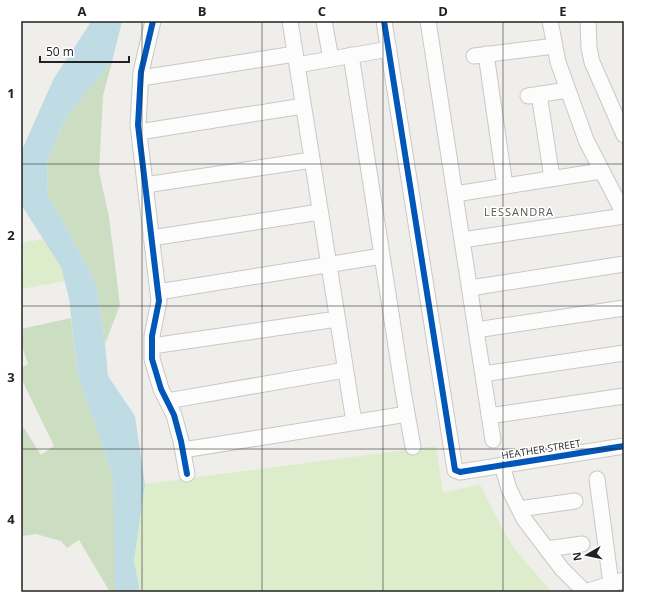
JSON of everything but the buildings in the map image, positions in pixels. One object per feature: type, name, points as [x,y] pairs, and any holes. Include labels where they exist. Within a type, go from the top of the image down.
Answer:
[{"type":"street","points":[[155,21],[141,78],[139,132],[159,300],[152,336],[152,359],[161,390],[174,416],[183,450],[187,474]]},
{"type":"street","points":[[290,21],[354,422]]},
{"type":"street","points":[[324,21],[331,59]]},
{"type":"street","points":[[141,78],[296,60],[331,59],[389,49],[384,21]]},
{"type":"street","points":[[428,21],[493,440]]},
{"type":"street","points":[[462,240],[624,215],[586,140],[558,62],[550,21]]},
{"type":"street","points":[[588,21],[589,48],[592,62],[624,135]]},
{"type":"street","points":[[505,186],[480,55],[555,46]]},
{"type":"street","name":"HEATHER STREET","points":[[389,49],[453,466],[455,470],[460,472],[624,446]]},
{"type":"street","points":[[351,55],[413,447]]},
{"type":"street","points":[[552,178],[534,95],[568,90]]},
{"type":"street","points":[[139,132],[303,106]]},
{"type":"street","points":[[145,185],[312,160]]},
{"type":"street","points":[[455,194],[601,171]]},
{"type":"street","points":[[151,238],[320,212]]},
{"type":"street","points":[[158,292],[382,256]]},
{"type":"street","points":[[470,288],[624,264]]},
{"type":"street","points":[[476,330],[624,308]]},
{"type":"street","points":[[152,346],[337,319]]},
{"type":"street","points":[[483,374],[624,353]]},
{"type":"street","points":[[167,401],[345,370]]},
{"type":"street","points":[[489,416],[624,396]]},
{"type":"street","points":[[183,450],[407,414]]},
{"type":"street","points":[[502,465],[509,489],[524,519],[562,569],[585,592],[618,582],[597,479]]},
{"type":"street","points":[[519,509],[575,501]]},
{"type":"street","points":[[547,549],[582,544]]},
{"type":"green space","points":[[112,62],[103,96],[99,172],[109,217],[120,305],[105,344],[96,284],[48,196],[47,161],[65,119]]},
{"type":"green space","points":[[43,239],[61,266],[65,281],[21,289],[21,266],[24,265],[21,243]]},
{"type":"green space","points":[[71,318],[78,376],[113,476],[116,592],[110,592],[79,540],[67,548],[61,541],[36,534],[22,536],[21,538],[21,430],[24,428],[41,455],[54,446],[21,378],[21,368],[28,364],[21,343],[21,329]]},
{"type":"green space","points":[[436,446],[443,492],[480,485],[504,532],[516,551],[552,592],[140,592],[134,561],[145,484]]},
{"type":"water","points":[[90,21],[122,21],[112,62],[65,119],[47,161],[48,196],[96,284],[108,376],[135,416],[145,484],[134,561],[140,592],[115,592],[113,476],[78,376],[69,298],[61,267],[22,206],[21,200],[21,152],[54,78],[89,25]]},
{"type":"cycle path","points":[[153,21],[141,72],[138,125],[159,301],[152,336],[152,359],[161,389],[174,415],[181,441],[187,474]]},
{"type":"cycle path","points":[[384,21],[455,470],[460,472],[624,446]]},
{"type":"district","name":"LESSANDRA","points":[[519,211]]}]
